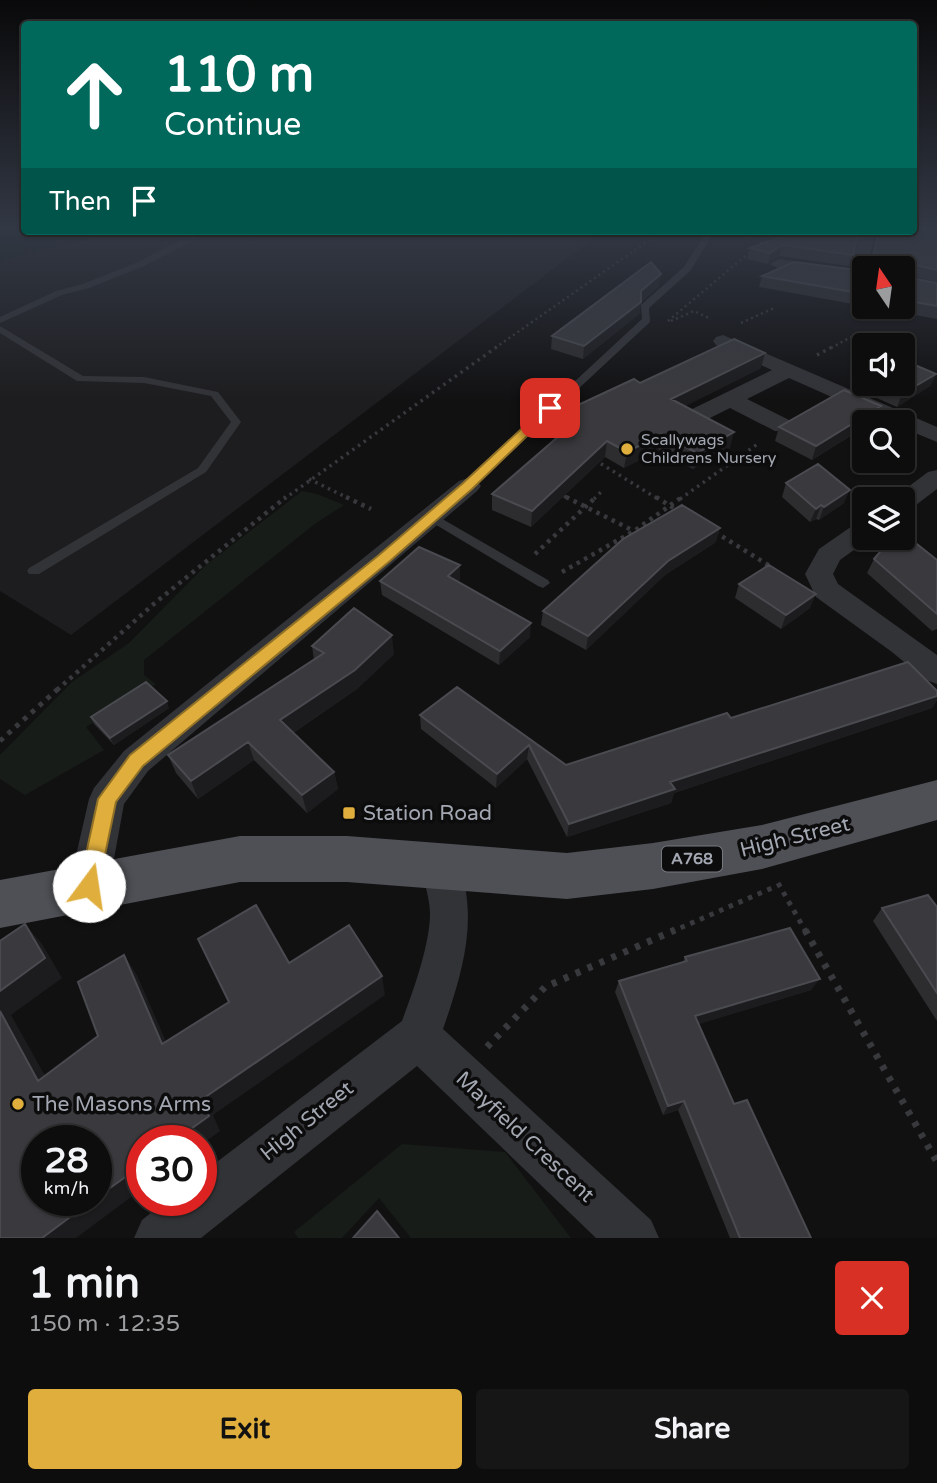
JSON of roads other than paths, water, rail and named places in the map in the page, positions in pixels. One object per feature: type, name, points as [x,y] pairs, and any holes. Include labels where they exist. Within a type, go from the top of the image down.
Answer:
[{"type":"main road","name":"High Street","points":[[0,904],[240,859],[347,859],[567,876],[653,866],[771,866],[936,802]]},
{"type":"street","points":[[727,334],[788,370],[937,435]]},
{"type":"street","points":[[692,418],[788,370]]},
{"type":"street","points":[[729,399],[783,426]]},
{"type":"street","points":[[915,493],[937,477]]},
{"type":"street","points":[[89,886],[107,799],[136,761],[468,486]]},
{"type":"street","points":[[852,539],[829,555],[819,574],[825,590],[903,644],[937,672]]},
{"type":"street","points":[[418,1036],[438,982],[450,914],[441,867]]},
{"type":"street","name":"Mayfield Crescent","points":[[418,1036],[633,1238]]},
{"type":"street","name":"High Street","points":[[160,1238],[418,1036]]},
{"type":"lane","points":[[0,320],[59,293],[87,286]]},
{"type":"lane","points":[[468,486],[646,320],[645,307],[668,286]]},
{"type":"lane","points":[[0,329],[81,379],[144,380],[214,394],[236,422],[202,470],[34,571]]},
{"type":"lane","points":[[432,517],[543,583]]},
{"type":"place","name":"Scallywags Childrens Nursery","points":[[627,449]]},
{"type":"place","name":"Station Road","points":[[349,813]]},
{"type":"place","name":"The Masons Arms","points":[[18,1104]]}]
